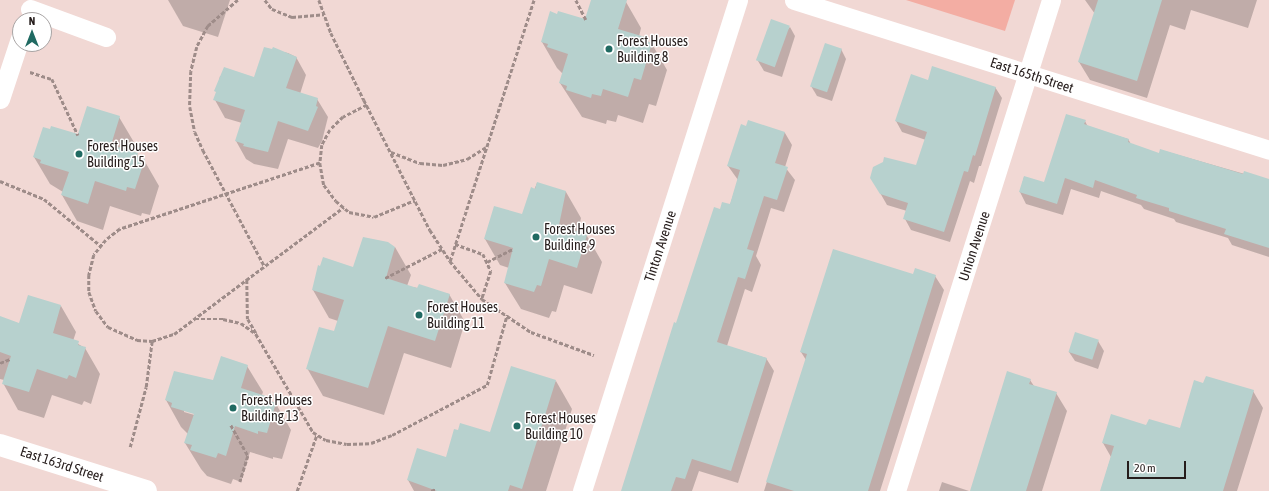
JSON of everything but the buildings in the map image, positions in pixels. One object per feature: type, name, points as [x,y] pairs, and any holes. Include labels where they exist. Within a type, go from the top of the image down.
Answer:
[{"type":"main road","name":"East 163rd Street","points":[[0,445],[146,491]]},
{"type":"street","name":"Tinton Avenue","points":[[582,491],[738,0]]},
{"type":"street","name":"East 165th Street","points":[[794,0],[1269,150]]},
{"type":"street","name":"Union Avenue","points":[[896,491],[1051,0]]},
{"type":"street","points":[[29,10],[106,37]]},
{"type":"street","points":[[0,99],[15,52]]},
{"type":"path","points":[[238,0],[208,26],[197,47],[191,71],[190,107],[195,132],[265,267]]},
{"type":"path","points":[[265,0],[272,8],[292,17],[324,14]]},
{"type":"path","points":[[319,0],[324,14],[367,105],[415,200],[450,261],[482,299],[531,332],[594,355]]},
{"type":"path","points":[[450,261],[534,0]]},
{"type":"path","points":[[576,0],[586,20]]},
{"type":"path","points":[[10,66],[52,79],[78,135]]},
{"type":"path","points":[[367,105],[343,117],[330,130],[322,145],[320,163],[324,185],[349,212],[374,217],[415,200]]},
{"type":"path","points":[[391,152],[420,163],[443,165],[467,159],[486,147]]},
{"type":"path","points":[[320,163],[120,229],[101,246],[94,255],[89,275],[89,292],[96,311],[108,327],[137,340],[152,341],[174,334],[344,207]]},
{"type":"path","points":[[0,181],[44,199],[101,246]]},
{"type":"path","points":[[455,244],[483,254],[487,262],[491,271],[482,299]]},
{"type":"path","points":[[385,278],[442,249]]},
{"type":"path","points":[[487,262],[513,249]]},
{"type":"path","points":[[247,280],[248,319],[313,432],[326,440],[347,444],[371,443],[487,385],[506,315]]},
{"type":"path","points":[[195,319],[223,319],[241,323],[256,334]]},
{"type":"path","points":[[130,447],[146,388],[152,341]]},
{"type":"path","points":[[0,363],[10,359]]},
{"type":"path","points":[[231,424],[248,456],[240,482]]},
{"type":"path","points":[[297,491],[317,434]]},
{"type":"path","points":[[431,491],[436,488]]},
{"type":"shaded area","points":[[906,0],[1015,0],[1005,31]]},
{"type":"place","name":"Forest Houses Building 8","points":[[609,49]]},
{"type":"place","name":"Forest Houses Building 15","points":[[79,154]]},
{"type":"place","name":"Forest Houses Building 9","points":[[536,237]]},
{"type":"place","name":"Forest Houses Building 11","points":[[419,315]]},
{"type":"place","name":"Forest Houses Building 13","points":[[233,408]]},
{"type":"place","name":"Forest Houses Building 10","points":[[517,426]]}]
